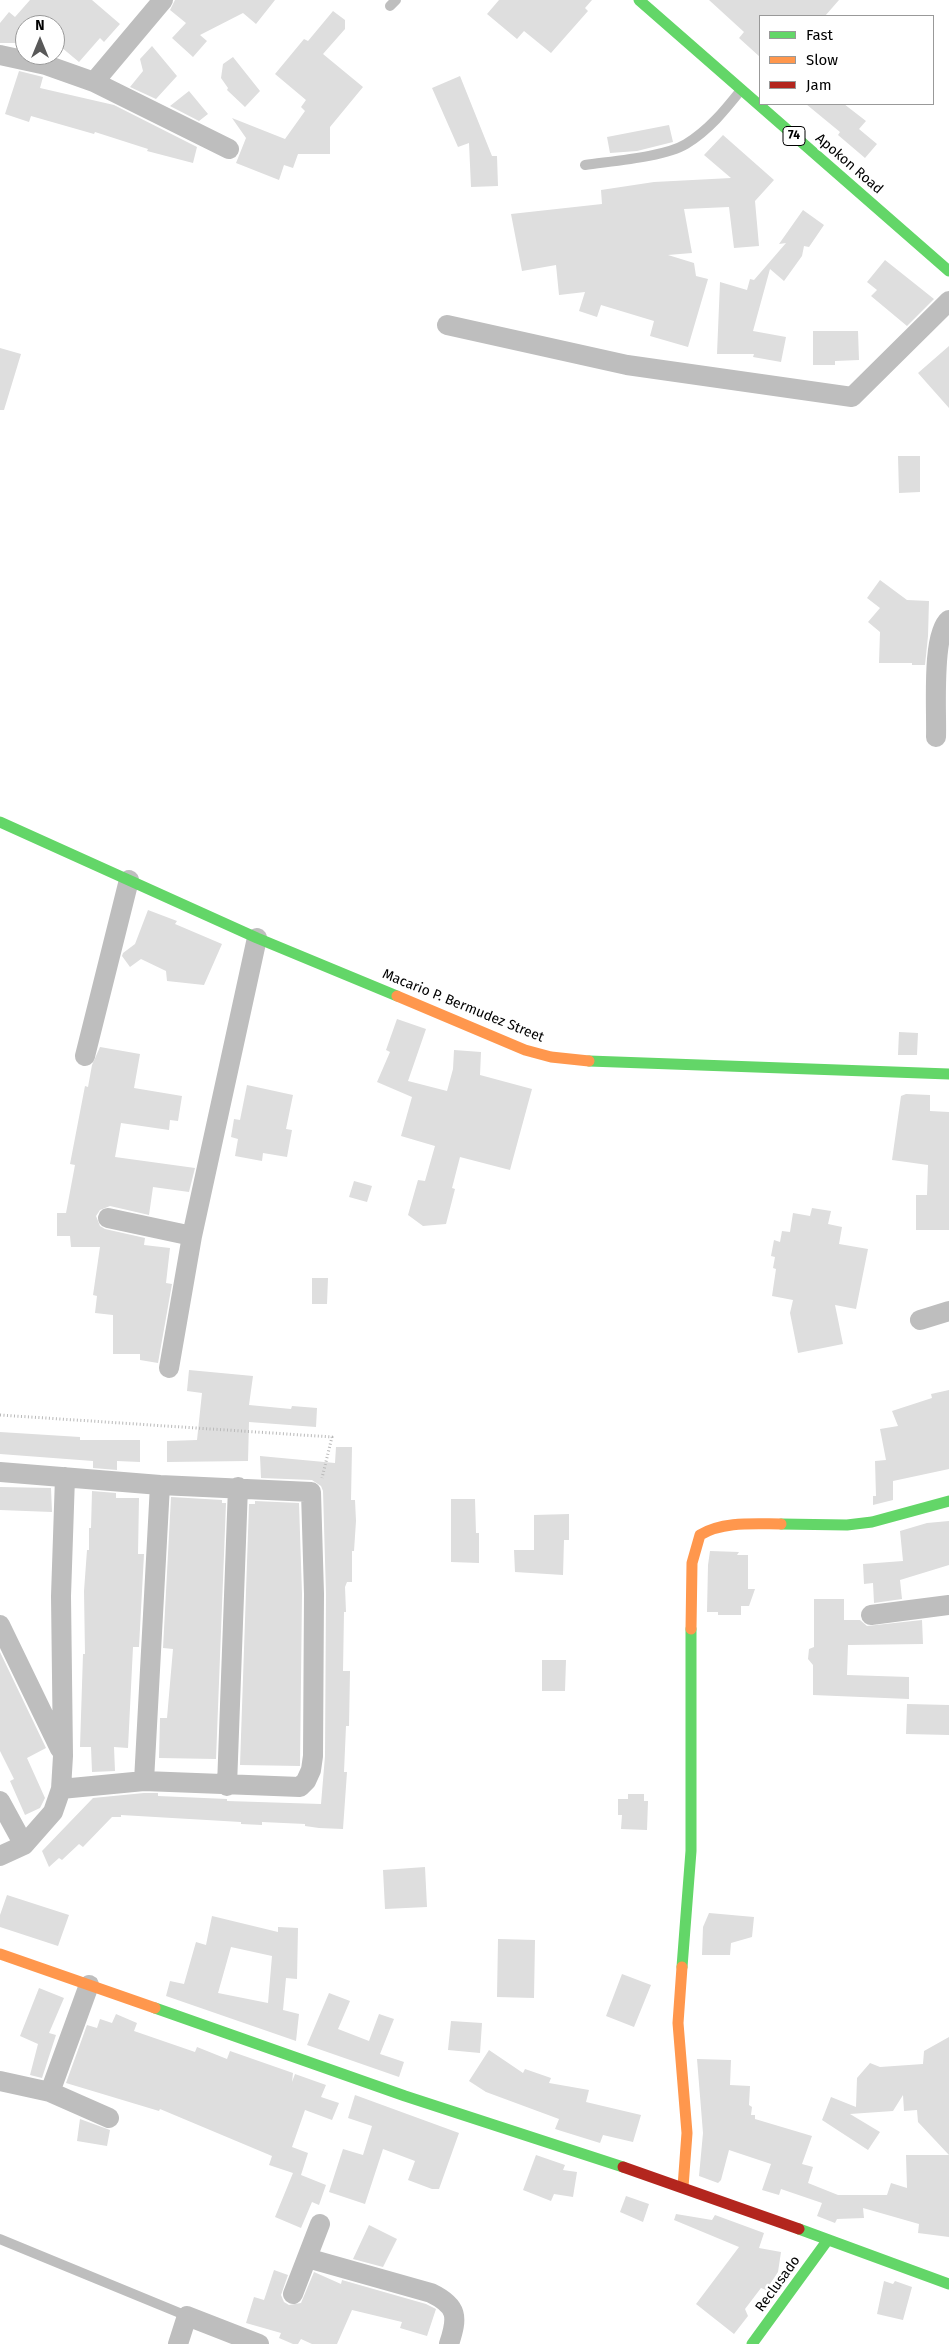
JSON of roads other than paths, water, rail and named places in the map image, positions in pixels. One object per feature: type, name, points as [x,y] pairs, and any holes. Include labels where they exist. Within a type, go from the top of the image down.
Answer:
[{"type":"main road","name":"Apokon Road","points":[[639,0],[759,105]]},
{"type":"main road","name":"Apokon Road","points":[[759,105],[949,271]]},
{"type":"main road","name":"Macario P. Bermudez Street","points":[[0,822],[256,938],[525,1050],[551,1057],[588,1061],[949,1074]]},
{"type":"main road","points":[[683,2187],[687,2133],[678,2023],[687,1921],[692,1804],[691,1606],[692,1563],[695,1547],[700,1536],[710,1529],[761,1524],[848,1525],[872,1522],[949,1501]]},
{"type":"main road","points":[[0,1954],[405,2096],[683,2187],[949,2284]]},
{"type":"main road","name":"Reclusado","points":[[752,2344],[827,2241]]},
{"type":"street","points":[[94,82],[163,0]]},
{"type":"street","points":[[0,55],[46,65],[94,82],[229,149]]},
{"type":"street","points":[[447,325],[627,365],[852,397],[949,301]]},
{"type":"street","points":[[936,737],[938,646],[943,625],[949,620]]},
{"type":"street","points":[[85,1056],[129,880]]},
{"type":"street","points":[[169,1368],[192,1236],[256,938]]},
{"type":"street","points":[[108,1218],[192,1236]]},
{"type":"street","points":[[920,1320],[949,1311]]},
{"type":"street","points":[[0,1472],[160,1485],[238,1487],[311,1492],[314,1594],[311,1770],[306,1781],[300,1787],[227,1786],[144,1781],[61,1789]]},
{"type":"street","points":[[0,1856],[24,1845],[53,1812],[61,1789],[63,1756],[61,1596],[65,1477]]},
{"type":"street","points":[[144,1781],[160,1485]]},
{"type":"street","points":[[227,1786],[238,1487]]},
{"type":"street","points":[[872,1616],[949,1605]]},
{"type":"street","points":[[0,1625],[63,1756]]},
{"type":"street","points":[[0,1801],[24,1845]]},
{"type":"street","points":[[50,2092],[89,1985]]},
{"type":"street","points":[[0,2081],[50,2092],[109,2118]]},
{"type":"street","points":[[293,2294],[320,2224]]},
{"type":"street","points":[[307,2258],[431,2293],[444,2299],[453,2309],[455,2320],[449,2344]]},
{"type":"street","points":[[178,2344],[187,2316],[259,2344]]},
{"type":"lane","points":[[585,165],[664,152],[685,145],[716,121],[741,89]]},
{"type":"lane","points":[[0,2239],[187,2316]]}]
